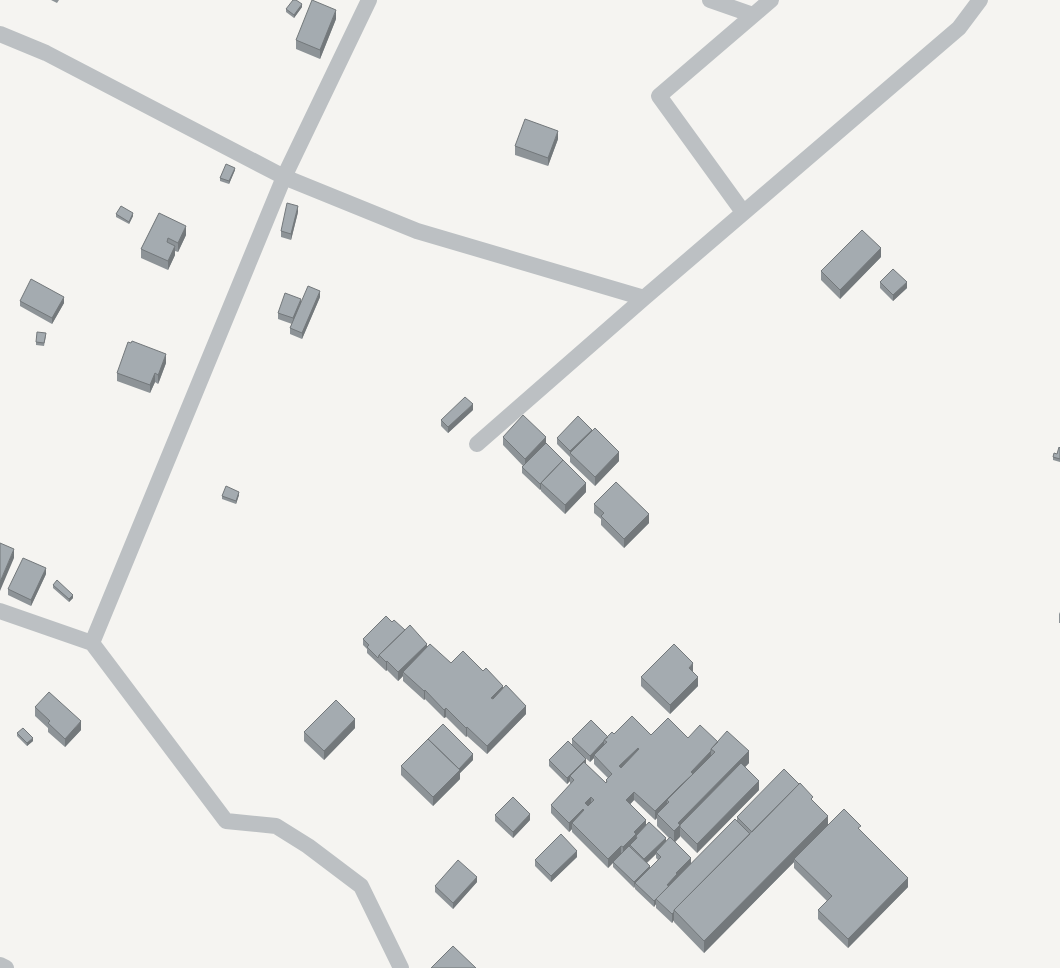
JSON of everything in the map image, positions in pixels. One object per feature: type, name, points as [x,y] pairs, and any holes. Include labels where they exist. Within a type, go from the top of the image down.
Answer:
[{"type":"street","points":[[92,643],[284,177],[369,0]]},
{"type":"street","points":[[710,0],[754,15]]},
{"type":"street","points":[[744,212],[659,96],[771,0]]},
{"type":"street","points":[[477,444],[644,298],[959,28],[980,0]]},
{"type":"street","points":[[0,34],[46,52],[284,177],[417,231],[644,298]]},
{"type":"street","points":[[0,611],[92,643],[226,821],[276,826],[308,846],[361,886],[401,968]]},
{"type":"street","points":[[0,964],[6,968]]},
{"type":"building","points":[[293,0],[296,0],[302,4],[294,15],[286,9]]},
{"type":"building","points":[[312,0],[336,10],[320,50],[296,40]]},
{"type":"building","points":[[525,119],[558,131],[548,158],[515,146]]},
{"type":"building","points":[[226,164],[235,168],[229,181],[220,178]]},
{"type":"building","points":[[287,203],[298,206],[291,234],[281,231]]},
{"type":"building","points":[[121,206],[133,213],[129,222],[116,214]]},
{"type":"building","points":[[159,213],[186,226],[178,243],[168,238],[167,242],[175,246],[168,261],[141,249]]},
{"type":"building","points":[[862,230],[881,248],[840,290],[821,271]]},
{"type":"building","points":[[893,269],[907,282],[893,295],[880,282]]},
{"type":"building","points":[[31,279],[64,297],[52,318],[20,301]]},
{"type":"building","points":[[308,286],[320,291],[302,333],[290,328]]},
{"type":"building","points":[[285,293],[301,299],[293,318],[278,313]]},
{"type":"building","points":[[37,332],[46,333],[44,343],[36,342]]},
{"type":"building","points":[[132,341],[166,354],[158,375],[155,373],[150,385],[117,373],[128,342],[131,343]]},
{"type":"building","points":[[465,397],[473,404],[448,427],[441,420]]},
{"type":"building","points":[[523,415],[546,437],[525,459],[503,437]]},
{"type":"building","points":[[578,416],[592,430],[570,451],[557,438]]},
{"type":"building","points":[[595,428],[619,452],[595,477],[570,453]]},
{"type":"building","points":[[546,443],[563,460],[540,484],[522,467]]},
{"type":"building","points":[[1059,447],[1060,459],[1053,457],[1054,453],[1057,454]]},
{"type":"building","points":[[563,460],[586,483],[565,505],[541,483]]},
{"type":"building","points":[[616,482],[649,514],[624,539],[601,516],[604,513],[594,504]]},
{"type":"building","points":[[226,486],[239,492],[236,501],[222,496]]},
{"type":"building","points":[[0,543],[14,549],[0,582]]},
{"type":"building","points":[[23,558],[46,568],[31,600],[8,589]]},
{"type":"building","points":[[57,580],[73,595],[69,599],[53,585]]},
{"type":"building","points":[[386,616],[392,622],[394,620],[405,630],[379,655],[378,658],[367,647],[369,645],[363,639]]},
{"type":"building","points":[[410,625],[427,644],[398,672],[379,655]]},
{"type":"building","points":[[430,644],[451,663],[463,651],[483,671],[486,668],[503,686],[491,698],[493,699],[506,685],[526,706],[487,746],[446,708],[444,710],[425,690],[424,691],[403,672]]},
{"type":"building","points":[[674,644],[693,663],[689,668],[698,677],[670,705],[641,677]]},
{"type":"building","points":[[49,692],[81,721],[65,739],[48,723],[50,721],[35,707]]},
{"type":"building","points":[[336,700],[355,719],[324,751],[304,732]]},
{"type":"building","points":[[632,716],[651,735],[668,718],[688,738],[700,725],[718,742],[691,772],[693,774],[655,811],[634,792],[626,800],[646,820],[634,832],[636,834],[608,859],[572,823],[584,810],[583,809],[569,823],[551,805],[574,780],[570,776],[584,762],[606,783],[606,780],[612,774],[594,755],[607,742],[604,740],[612,732],[614,734]],"holes":[[[638,748],[639,749],[621,768],[619,766]],[[591,797],[594,800],[588,806],[585,803]]]},
{"type":"building","points":[[591,720],[608,737],[590,756],[572,739]]},
{"type":"building","points":[[443,724],[473,754],[459,769],[428,739]]},
{"type":"building","points":[[23,728],[33,738],[27,743],[17,733]]},
{"type":"building","points":[[727,731],[749,751],[678,823],[680,825],[674,831],[657,814],[669,802],[667,800],[715,752],[711,749]]},
{"type":"building","points":[[428,739],[460,770],[433,797],[401,766]]},
{"type":"building","points":[[568,741],[586,759],[567,778],[549,760]]},
{"type":"building","points":[[741,763],[759,781],[697,844],[680,827],[680,825]]},
{"type":"building","points":[[784,769],[799,784],[752,832],[737,817]]},
{"type":"building","points":[[800,783],[813,797],[811,799],[828,816],[704,941],[674,910]]},
{"type":"building","points":[[513,797],[530,814],[513,832],[495,815]]},
{"type":"building","points":[[844,809],[861,826],[858,828],[908,878],[848,939],[818,910],[832,896],[794,859]]},
{"type":"building","points":[[735,819],[750,834],[674,910],[672,914],[656,899]]},
{"type":"building","points":[[649,822],[666,838],[644,859],[630,845]]},
{"type":"building","points":[[561,834],[577,851],[551,876],[535,860]]},
{"type":"building","points":[[670,837],[691,858],[676,873],[677,874],[667,885],[669,886],[654,901],[635,883],[661,857],[656,852]]},
{"type":"building","points":[[629,846],[650,866],[634,882],[613,862]]},
{"type":"building","points":[[458,860],[477,877],[453,903],[435,886]]},
{"type":"building","points":[[453,946],[476,968],[431,968]]}]
